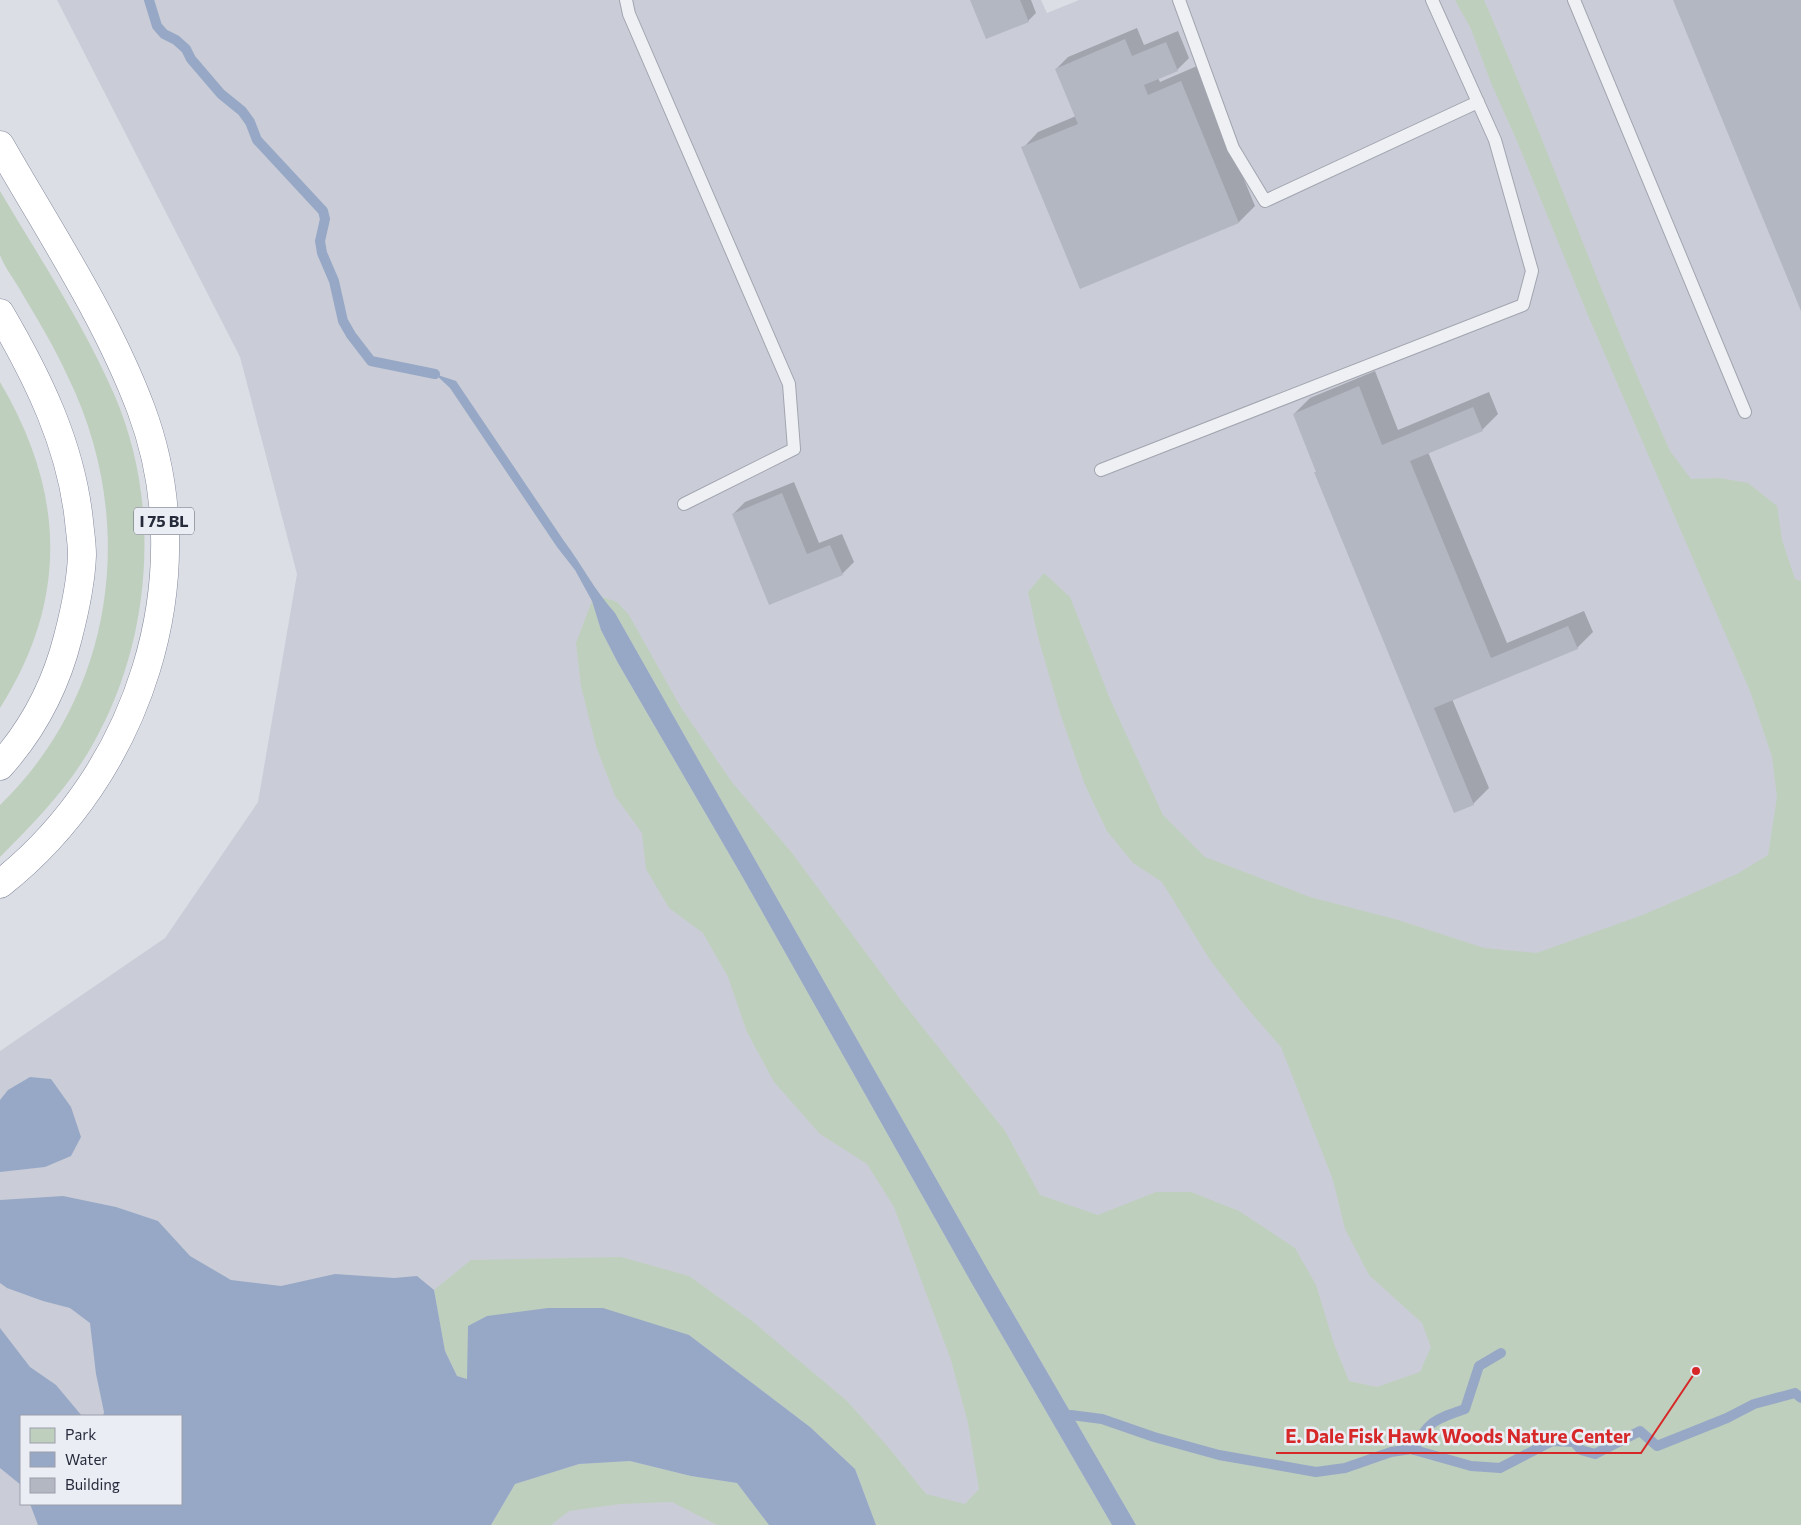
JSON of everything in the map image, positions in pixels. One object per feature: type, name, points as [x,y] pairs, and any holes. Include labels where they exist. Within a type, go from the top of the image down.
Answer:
[{"type":"highway","name":"I 75 BL","points":[[0,145],[119,357],[142,410],[154,456],[163,505],[165,554],[162,605],[152,649],[139,693],[119,738],[99,775],[75,810],[46,842],[0,884]]},
{"type":"highway","points":[[0,313],[42,391],[63,442],[76,495],[82,553],[77,603],[62,661],[43,708],[13,751],[0,766]]},
{"type":"lane","points":[[626,0],[633,23],[789,384],[794,449],[684,504]]},
{"type":"lane","points":[[1179,0],[1233,148],[1265,201],[1478,102]]},
{"type":"lane","points":[[1101,470],[1523,305],[1532,271],[1495,140],[1432,0]]},
{"type":"lane","points":[[1574,0],[1745,412]]},
{"type":"shaded area","points":[[57,0],[1041,0],[1047,13],[1079,0],[1801,0],[1801,1287],[1222,1525],[0,1525],[0,1051],[165,938],[258,802],[297,574],[240,357]]},
{"type":"green space","points":[[1455,0],[1484,0],[1645,395],[1670,451],[1691,479],[1719,478],[1748,483],[1777,506],[1782,540],[1795,579],[1801,581],[1801,1525],[1136,1525],[989,1272],[615,613],[599,596],[617,602],[629,615],[680,706],[731,781],[792,853],[900,999],[1005,1131],[1040,1195],[1098,1215],[1156,1192],[1191,1192],[1239,1211],[1295,1248],[1316,1285],[1334,1344],[1349,1381],[1377,1387],[1420,1372],[1431,1347],[1422,1323],[1369,1275],[1345,1229],[1333,1180],[1281,1047],[1247,1008],[1210,960],[1162,882],[1133,863],[1107,831],[1085,785],[1060,713],[1038,637],[1028,592],[1044,573],[1070,597],[1110,699],[1163,815],[1205,857],[1310,897],[1398,920],[1484,948],[1537,953],[1645,914],[1737,874],[1768,855],[1777,797],[1772,757],[1750,691],[1587,313],[1517,141],[1491,83],[1471,29]]},
{"type":"green space","points":[[0,191],[75,316],[114,394],[129,436],[139,480],[144,526],[144,571],[138,617],[128,661],[113,704],[93,744],[84,760],[62,789],[0,857],[0,805],[39,760],[69,711],[91,658],[104,603],[108,546],[103,488],[90,432],[57,354],[0,255]]},
{"type":"green space","points":[[0,382],[21,423],[37,464],[47,505],[50,545],[47,586],[38,627],[22,667],[0,708]]},
{"type":"green space","points":[[592,601],[601,630],[618,663],[742,876],[971,1282],[1112,1525],[876,1525],[855,1469],[810,1427],[689,1335],[468,1354],[467,1379],[457,1376],[445,1351],[434,1290],[471,1260],[621,1257],[689,1276],[752,1321],[847,1401],[889,1448],[926,1494],[965,1504],[979,1489],[968,1423],[951,1360],[894,1207],[867,1164],[820,1134],[774,1082],[747,1032],[728,977],[703,933],[669,908],[646,869],[642,833],[615,796],[596,746],[581,686],[576,643]]},
{"type":"green space","points":[[630,1461],[691,1476],[737,1483],[769,1525],[717,1525],[672,1502],[620,1504],[569,1511],[551,1525],[491,1525],[515,1484],[579,1464]]},
{"type":"water","points":[[435,374],[456,381],[595,587],[615,613],[989,1272],[1136,1525],[1112,1525],[971,1282],[742,876],[618,663],[601,630],[592,601],[575,570],[557,547],[450,388]]},
{"type":"water","points":[[30,1077],[51,1079],[71,1107],[81,1137],[71,1156],[45,1167],[0,1172],[0,1100],[8,1090]]},
{"type":"water","points":[[63,1196],[116,1207],[158,1221],[190,1256],[231,1280],[281,1286],[335,1274],[394,1278],[417,1276],[434,1290],[445,1351],[457,1376],[467,1379],[468,1326],[487,1316],[548,1308],[603,1308],[689,1335],[810,1427],[855,1469],[876,1525],[769,1525],[737,1483],[691,1476],[630,1461],[579,1464],[515,1484],[491,1525],[38,1525],[30,1505],[182,1505],[182,1415],[103,1415],[90,1323],[70,1308],[43,1301],[7,1288],[0,1283],[0,1200]]},
{"type":"water","points":[[0,1328],[30,1367],[56,1385],[81,1415],[20,1415],[20,1484],[0,1468]]},
{"type":"building","points":[[970,0],[1020,0],[1029,22],[986,39]]},
{"type":"building","points":[[1673,0],[1801,0],[1801,311]]},
{"type":"building","points":[[1125,39],[1132,56],[1166,42],[1178,71],[1144,85],[1148,95],[1181,81],[1239,223],[1080,289],[1021,147],[1078,124],[1055,69]]},
{"type":"building","points":[[1359,386],[1382,445],[1473,407],[1483,431],[1410,461],[1491,658],[1568,626],[1578,649],[1434,708],[1474,805],[1454,813],[1314,472],[1316,472],[1293,414]]},
{"type":"building","points":[[782,493],[807,554],[830,545],[843,575],[769,605],[732,514]]},
{"type":"waterway","points":[[149,0],[157,26],[164,34],[176,40],[186,49],[191,59],[221,94],[242,111],[250,122],[257,140],[323,211],[325,219],[320,241],[322,253],[334,281],[343,321],[351,335],[371,361],[435,374]]},
{"type":"waterway","points":[[1414,1450],[1423,1433],[1434,1422],[1465,1409],[1479,1366],[1501,1353]]},
{"type":"waterway","points":[[1071,1415],[1102,1419],[1154,1437],[1219,1455],[1316,1472],[1345,1468],[1391,1452],[1411,1449],[1471,1466],[1500,1468],[1552,1441],[1574,1442],[1581,1450],[1595,1454],[1640,1431],[1657,1446],[1727,1418],[1754,1404],[1795,1393],[1801,1398]]},
{"type":"place","name":"E. Dale Fisk Hawk Woods Nature Center","points":[[1696,1371]]}]
